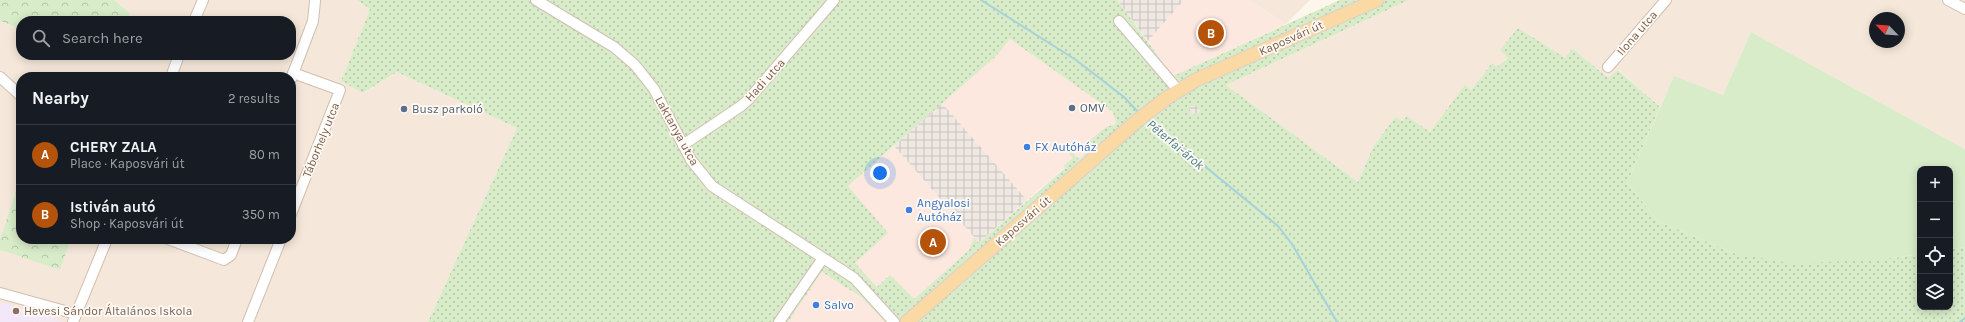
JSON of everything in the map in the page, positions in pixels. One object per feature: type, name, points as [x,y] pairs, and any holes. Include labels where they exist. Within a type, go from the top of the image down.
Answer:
[{"type":"main road","name":"Kaposvári út","points":[[907,322],[1142,117],[1178,90],[1377,0]]},
{"type":"street","points":[[196,16],[203,0]]},
{"type":"street","points":[[293,72],[312,21],[312,0]]},
{"type":"street","name":"Laktanya utca","points":[[536,0],[614,47],[635,65],[654,88],[683,145],[699,171],[720,193],[854,278],[894,322]]},
{"type":"street","name":"Hadi utca","points":[[683,145],[745,103],[834,0]]},
{"type":"street","name":"Ilona utca","points":[[1608,67],[1666,0]]},
{"type":"street","points":[[1948,0],[1965,9]]},
{"type":"street","points":[[1119,21],[1178,90]]},
{"type":"street","points":[[173,72],[177,60]]},
{"type":"street","points":[[0,77],[16,91]]},
{"type":"street","name":"Táborhely utca","points":[[296,77],[340,90],[296,201]]},
{"type":"street","points":[[0,293],[74,318],[105,244]]},
{"type":"street","points":[[181,244],[224,260],[231,255],[235,244]]},
{"type":"street","points":[[248,322],[279,244]]},
{"type":"street","points":[[779,322],[823,258]]},
{"type":"shaded area","points":[[114,0],[357,0],[370,9],[341,81],[364,93],[397,72],[517,128],[428,322],[0,322],[0,250],[60,270],[69,244],[296,244],[296,72],[16,72],[16,191],[0,239],[0,21],[16,27],[16,60],[296,60],[296,16],[129,16],[130,13]]},
{"type":"shaded area","points":[[1117,0],[1184,0],[1148,41]]},
{"type":"shaded area","points":[[1184,0],[1249,0],[1286,24],[1173,76],[1148,41]]},
{"type":"shaded area","points":[[1249,0],[1310,0],[1286,24]]},
{"type":"shaded area","points":[[1409,0],[1965,0],[1965,149],[1751,32],[1723,95],[1674,77],[1660,107],[1619,70],[1608,78],[1572,48],[1565,59],[1508,57],[1497,68],[1492,63],[1471,90],[1465,86],[1430,132],[1407,116],[1402,121],[1395,117],[1373,147],[1358,182],[1226,85]]},
{"type":"shaded area","points":[[1010,39],[1113,112],[1116,119],[1116,124],[1110,127],[1091,143],[1086,154],[1079,159],[1071,152],[1073,158],[1063,166],[1065,167],[1027,200],[942,103],[982,68]]},
{"type":"shaded area","points":[[942,103],[1027,200],[979,243],[894,146]]},
{"type":"shaded area","points":[[1196,104],[1200,112],[1192,116],[1188,108]]},
{"type":"shaded area","name":"Angyalosi Autóház","points":[[894,146],[974,238],[969,250],[914,299],[890,276],[877,287],[855,263],[848,186]]},
{"type":"shaded area","points":[[822,272],[861,297],[885,322],[788,322]]},
{"type":"shaded area","name":"Hevesi Sándor Általános Iskola","points":[[0,302],[63,321],[0,322]]},
{"type":"green space","points":[[0,0],[114,0],[130,13],[129,16],[16,16],[16,27],[0,21]]},
{"type":"green space","points":[[357,0],[1117,0],[1173,76],[1340,0],[1409,0],[1226,85],[1358,182],[1373,147],[1395,117],[1402,121],[1407,116],[1430,132],[1465,85],[1471,90],[1492,63],[1497,67],[1508,58],[1500,50],[1518,28],[1565,58],[1572,48],[1608,78],[1618,70],[1660,107],[1627,183],[1658,221],[1736,254],[1863,259],[1893,258],[1917,254],[1917,310],[1953,310],[1953,249],[1965,247],[1965,322],[885,322],[861,297],[822,272],[788,322],[428,322],[517,128],[397,72],[363,93],[341,81],[370,9]],"holes":[[[1010,39],[1113,112],[1116,124],[1106,127],[1089,141],[1090,147],[1086,154],[1079,159],[1071,152],[1069,154],[1073,158],[1063,166],[1065,168],[979,243],[974,238],[969,250],[914,299],[890,275],[877,287],[855,263],[888,233],[848,186],[996,56]],[[1196,104],[1200,112],[1192,115],[1189,108]]]},
{"type":"green space","points":[[1751,32],[1965,149],[1965,247],[1953,249],[1953,166],[1917,166],[1917,254],[1893,258],[1795,264],[1736,254],[1658,221],[1627,183],[1674,76],[1723,95]]},
{"type":"green space","points":[[16,191],[16,244],[69,244],[60,270],[0,250],[0,239]]},
{"type":"waterway","name":"Péterfai-árok","points":[[981,0],[1076,60],[1124,97],[1139,113]]},
{"type":"waterway","name":"Péterfai-árok","points":[[1147,119],[1278,226],[1292,244],[1337,322]]},
{"type":"waterway","points":[[1960,322],[1965,318]]},
{"type":"place","name":"Istiván autó","points":[[1211,33]]},
{"type":"place","name":"OMV","points":[[1072,108]]},
{"type":"place","name":"Busz parkoló","points":[[404,109]]},
{"type":"place","name":"FX Autóház","points":[[1027,147]]},
{"type":"place","name":"Angyalosi Autóház","points":[[909,210]]},
{"type":"place","name":"CHERY ZALA","points":[[933,242]]},
{"type":"place","name":"Salvo","points":[[816,305]]},
{"type":"place","name":"Hevesi Sándor Általános Iskola","points":[[16,311]]}]
